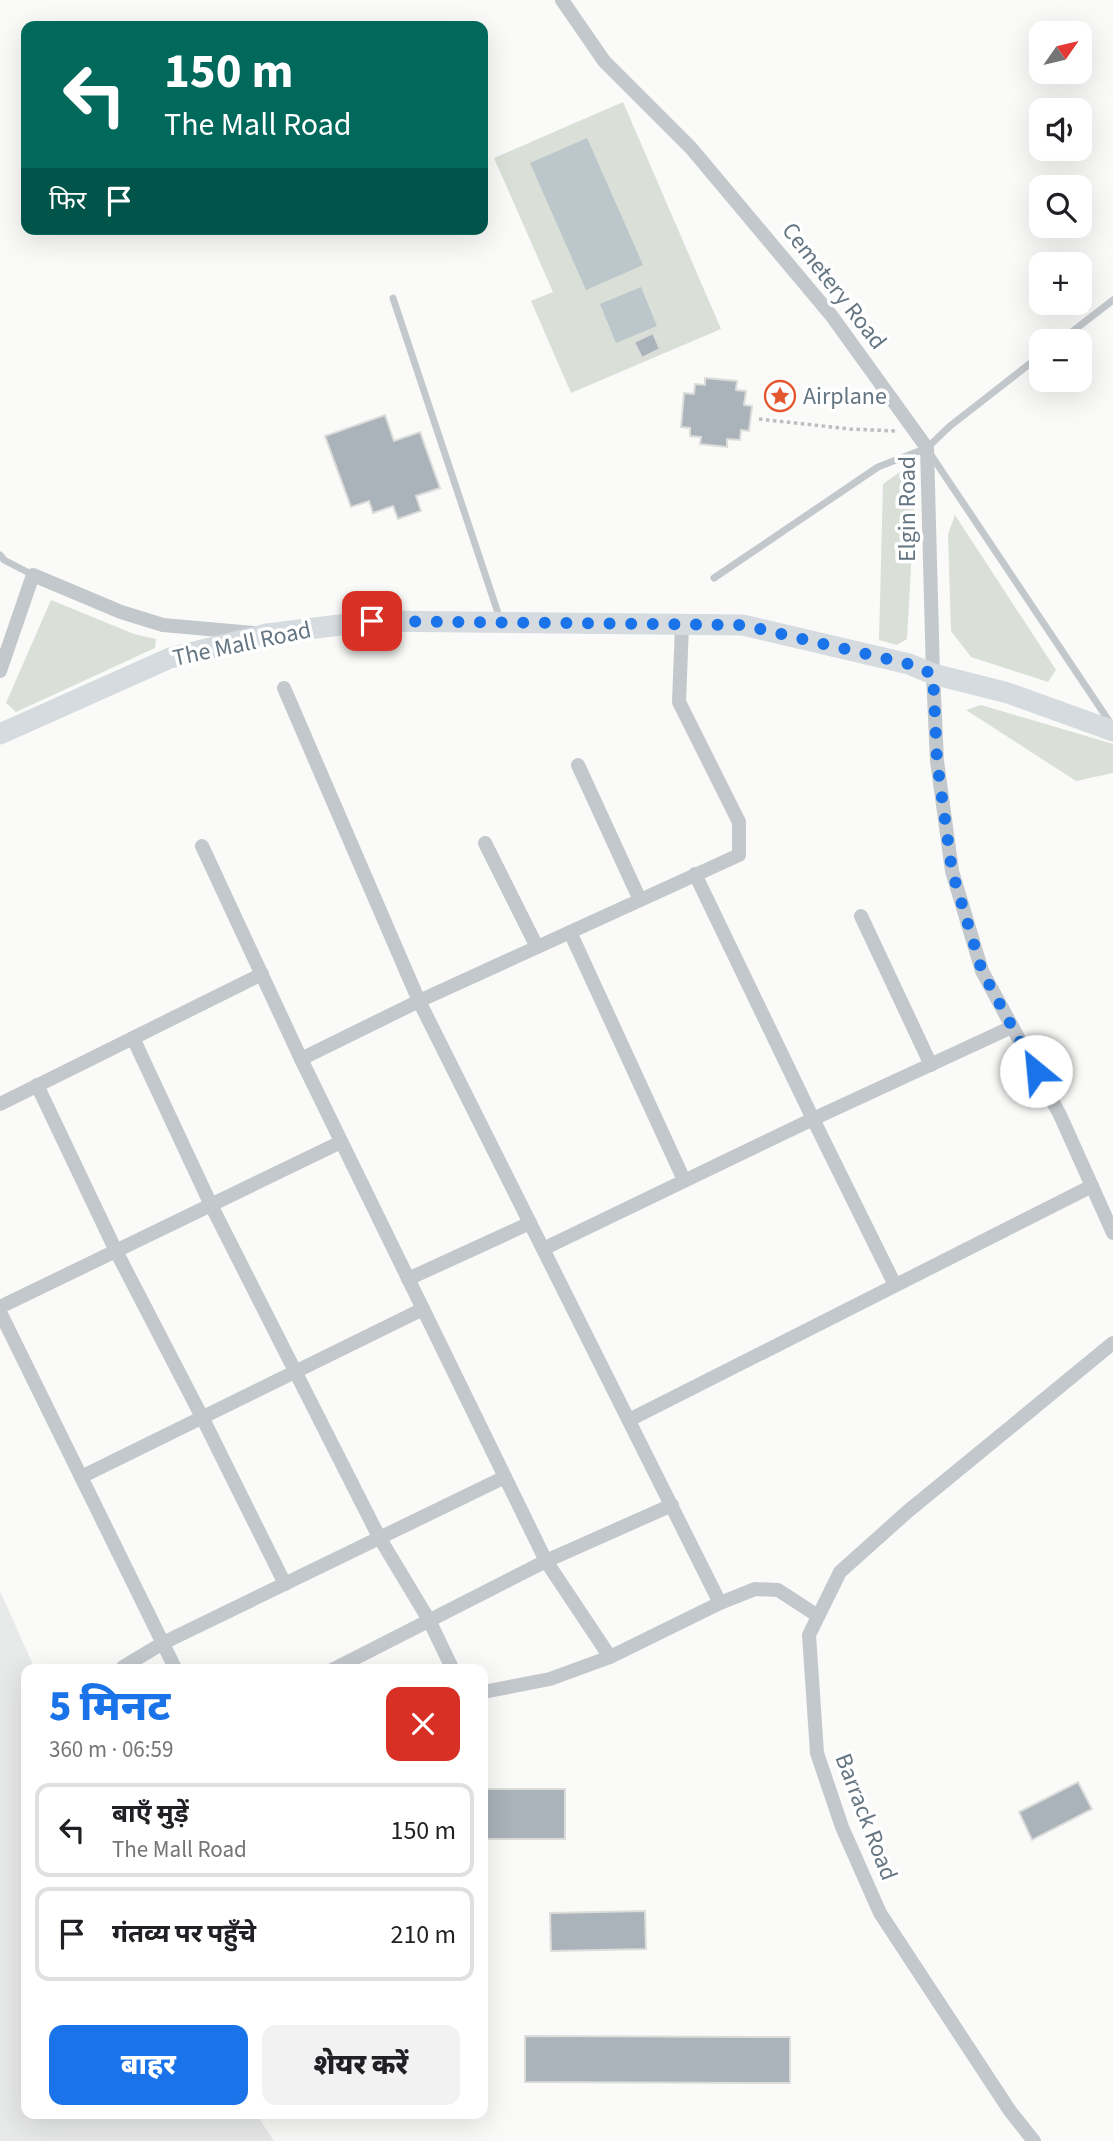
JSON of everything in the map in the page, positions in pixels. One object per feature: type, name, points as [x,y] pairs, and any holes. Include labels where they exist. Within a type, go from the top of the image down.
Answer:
[{"type":"street","name":"Cemetery Road","points":[[562,0],[604,61],[691,148],[831,315],[927,448]]},
{"type":"street","name":"Elgin Road","points":[[927,448],[937,761],[952,871],[982,971],[1060,1115],[1113,1233]]},
{"type":"street","points":[[0,671],[33,575],[121,612],[163,625],[267,634]]},
{"type":"street","name":"The Mall Road","points":[[0,734],[170,658],[267,634],[372,621],[743,625],[909,664],[933,674],[1008,693],[1113,729]]},
{"type":"street","points":[[301,1059],[419,1001],[739,855],[739,822],[679,702],[682,625]]},
{"type":"street","points":[[284,688],[419,1001],[720,1603]]},
{"type":"street","points":[[578,765],[640,900]]},
{"type":"street","points":[[485,843],[537,947]]},
{"type":"street","points":[[202,846],[301,1059],[546,1561],[610,1657]]},
{"type":"street","points":[[695,874],[895,1285]]},
{"type":"street","points":[[861,916],[931,1065]]},
{"type":"street","points":[[570,932],[684,1180]]},
{"type":"street","points":[[0,1104],[262,974]]},
{"type":"street","points":[[543,1249],[1012,1027]]},
{"type":"street","points":[[133,1038],[211,1205],[379,1537],[429,1620],[450,1664]]},
{"type":"street","points":[[37,1085],[116,1251],[285,1584]]},
{"type":"street","points":[[173,1664],[0,1309],[341,1142]]},
{"type":"street","points":[[629,1420],[1091,1186]]},
{"type":"street","points":[[408,1279],[530,1223]]},
{"type":"street","points":[[81,1477],[423,1309]]},
{"type":"street","name":"Barrack Road","points":[[1034,2141],[1010,2110],[880,1913],[842,1827],[817,1753],[809,1635],[840,1572],[907,1512],[1113,1343]]},
{"type":"street","points":[[128,1664],[163,1643],[505,1477]]},
{"type":"street","points":[[344,1664],[546,1561],[671,1505]]},
{"type":"street","points":[[488,1691],[550,1679],[610,1657],[720,1603],[755,1589],[778,1590],[818,1616]]},
{"type":"lane","points":[[393,298],[501,622]]},
{"type":"lane","points":[[1075,329],[1113,300]]},
{"type":"lane","name":"Elgin Road","points":[[927,448],[950,426],[1029,364]]},
{"type":"lane","points":[[714,578],[878,467],[927,448]]},
{"type":"lane","name":"Cemetery Road","points":[[927,448],[1113,729]]},
{"type":"lane","points":[[0,555],[4,560],[33,575]]},
{"type":"path","points":[[759,419],[916,433]]},
{"type":"shaded area","points":[[623,102],[721,329],[571,393],[531,301],[553,292],[494,158]]},
{"type":"shaded area","points":[[587,138],[643,265],[586,290],[530,163]]},
{"type":"shaded area","points":[[641,287],[657,326],[616,343],[600,304]]},
{"type":"shaded area","points":[[904,469],[916,475],[907,639],[897,645],[879,640],[883,484]]},
{"type":"shaded area","points":[[955,515],[1056,670],[1048,682],[971,657],[951,631],[948,534]]},
{"type":"shaded area","points":[[51,600],[134,634],[156,639],[155,648],[16,712],[6,703]]},
{"type":"shaded area","points":[[981,705],[1113,744],[1113,773],[1076,781],[966,710]]},
{"type":"shaded area","points":[[0,1591],[33,1664],[21,1664],[21,2119],[259,2119],[274,2141],[0,2141]]},
{"type":"building","points":[[653,333],[660,349],[642,358],[634,342]]},
{"type":"building","points":[[705,378],[737,381],[736,390],[746,391],[744,405],[752,406],[749,431],[741,430],[740,440],[727,439],[727,447],[700,444],[701,437],[690,436],[690,428],[681,427],[684,393],[694,394],[695,384],[705,385]]},
{"type":"building","points":[[385,415],[394,441],[420,432],[440,488],[416,496],[421,511],[398,519],[393,506],[373,513],[369,501],[351,507],[325,436]]},
{"type":"building","points":[[1078,1782],[1092,1809],[1032,1840],[1019,1812]]},
{"type":"building","points":[[488,1789],[565,1789],[565,1839],[488,1839]]},
{"type":"building","points":[[645,1911],[646,1949],[551,1951],[550,1913]]},
{"type":"building","points":[[525,2036],[790,2037],[790,2083],[525,2082]]},
{"type":"place","name":"Airplane","points":[[780,396]]},
{"type":"route","points":[[372,621],[743,625],[909,664],[933,674],[937,761],[952,871],[982,971],[1036,1071]]}]
